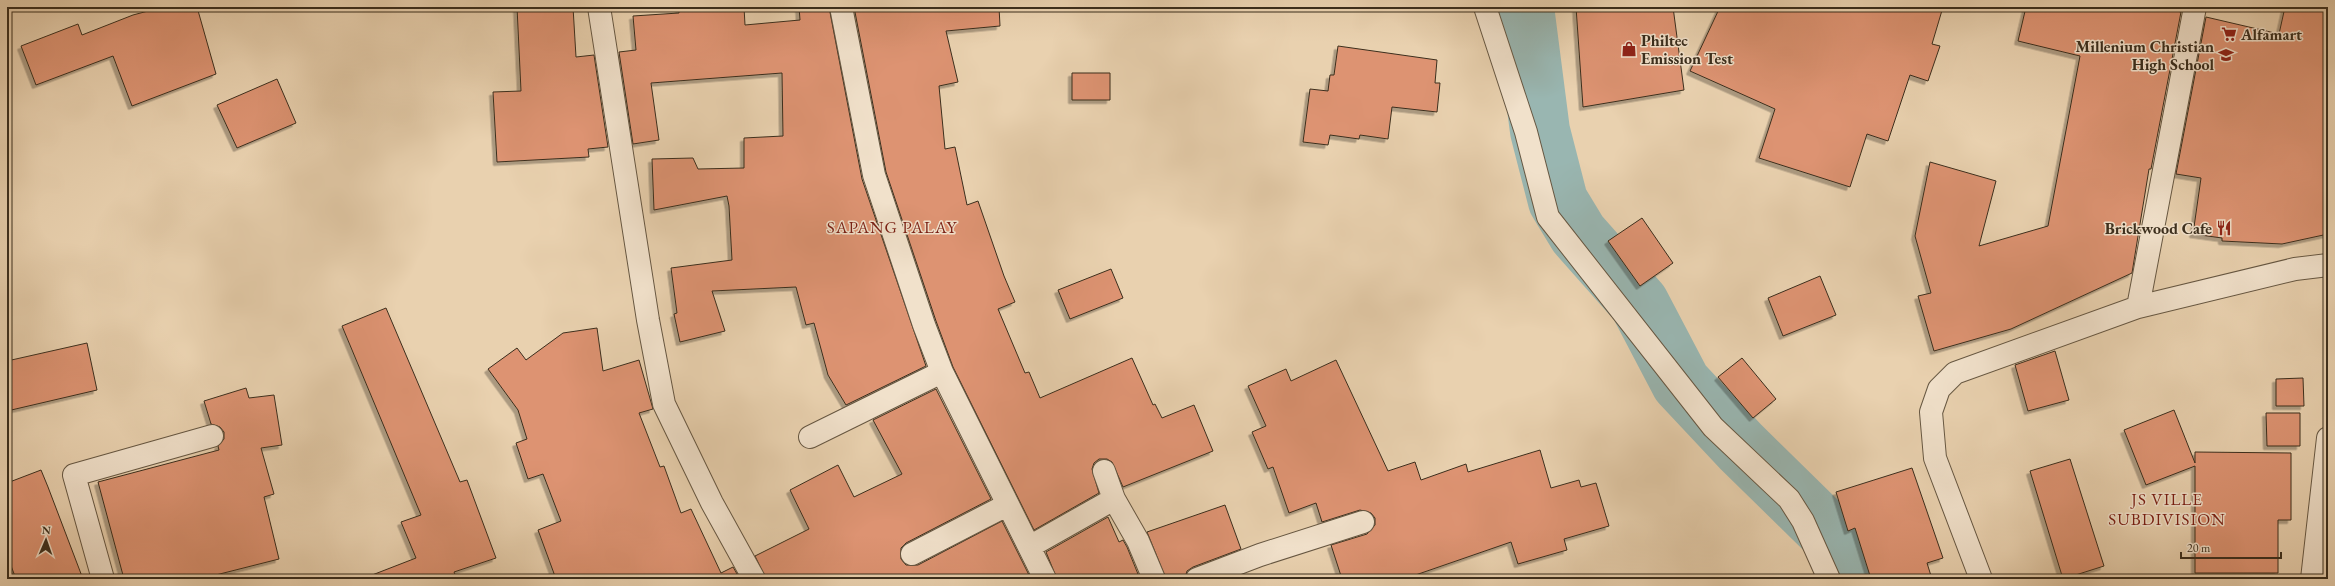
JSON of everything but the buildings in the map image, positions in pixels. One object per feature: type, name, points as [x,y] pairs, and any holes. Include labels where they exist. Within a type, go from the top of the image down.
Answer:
[{"type":"street","points":[[599,7],[648,320],[664,404],[712,502],[754,579]]},
{"type":"street","points":[[841,7],[874,175],[924,325],[942,372],[1006,504],[1045,579]]},
{"type":"street","points":[[1485,7],[1526,132],[1548,217],[1713,428],[1788,499],[1803,521],[1829,579]]},
{"type":"street","points":[[2138,307],[2195,7]]},
{"type":"street","points":[[1981,579],[1935,458],[1931,412],[1939,389],[1955,373],[2138,307],[2295,269],[2328,264]]},
{"type":"street","points":[[810,437],[942,372]]},
{"type":"street","points":[[103,579],[74,475],[212,436]]},
{"type":"street","points":[[2312,579],[2328,438]]},
{"type":"street","points":[[1104,471],[1114,499],[1138,541],[1154,579]]},
{"type":"street","points":[[1029,547],[1114,499]]},
{"type":"street","points":[[912,554],[1006,504]]},
{"type":"street","points":[[1197,579],[1260,555],[1363,522]]},
{"type":"waterway","points":[[1524,7],[1540,131],[1558,201],[1578,234],[1639,303],[1681,383],[1741,447],[1841,545],[1857,579]]},
{"type":"place","name":"Alfamart","points":[[2229,34]]},
{"type":"place","name":"Philtec Emission Test","points":[[1629,49]]},
{"type":"place","name":"Millenium Christian High School","points":[[2226,55]]},
{"type":"place","name":"Brickwood Cafe","points":[[2224,228]]},
{"type":"district","name":"SAPANG PALAY","points":[[892,227]]},
{"type":"district","name":"JS VILLE SUBDIVISION","points":[[2167,509]]}]
